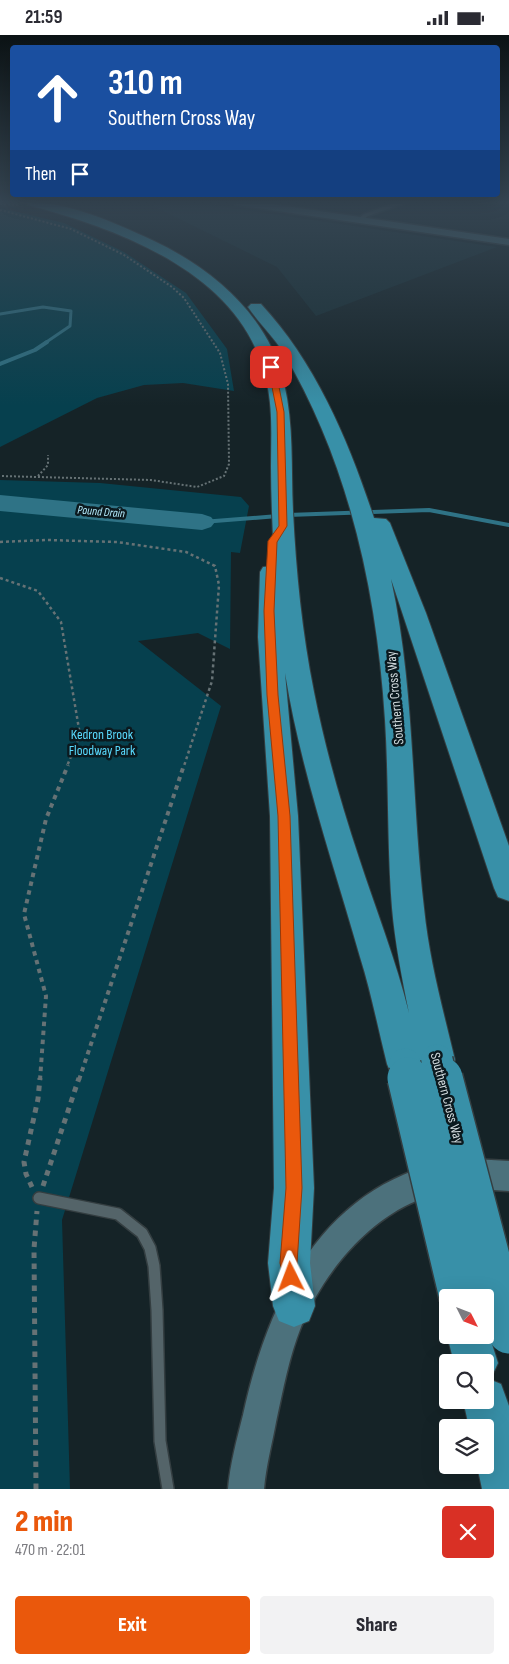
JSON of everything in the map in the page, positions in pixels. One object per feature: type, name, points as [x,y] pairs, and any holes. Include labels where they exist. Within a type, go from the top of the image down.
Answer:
[{"type":"highway","name":"Southern Cross Way","points":[[192,270],[210,282],[251,325],[260,340],[271,367],[279,397],[282,505],[280,536],[290,624],[315,755],[337,838],[383,978],[421,1062],[509,1333]]},
{"type":"highway","name":"Southern Cross Way","points":[[211,270],[238,289]]},
{"type":"highway","name":"Southern Cross Way","points":[[249,300],[268,319],[304,375],[372,523],[391,649],[398,721],[409,910],[426,1010],[421,1062],[459,1289]]},
{"type":"highway","points":[[372,523],[404,581],[429,649],[485,822],[509,887]]},
{"type":"highway","points":[[280,536],[270,637],[284,816],[294,1188],[289,1263],[294,1306]]},
{"type":"highway","points":[[487,1409],[506,1489]]},
{"type":"main road","points":[[246,1489],[263,1399],[280,1341],[294,1306],[310,1277],[335,1244],[356,1221],[382,1202],[412,1185],[451,1175],[492,1173],[509,1176]]},
{"type":"lane","points":[[39,1198],[118,1214],[142,1233],[150,1247],[154,1267],[157,1310],[160,1441],[168,1489]]},
{"type":"path","points":[[0,475],[59,479],[151,480],[196,487],[224,476],[229,465],[228,385],[220,353],[184,297],[146,270]]},
{"type":"path","points":[[37,477],[48,465],[48,455]]},
{"type":"path","points":[[0,542],[47,540],[117,542],[186,552],[214,566],[218,585],[212,681],[39,1198],[34,1225],[36,1489]]},
{"type":"path","points":[[0,578],[38,591],[61,622],[80,735],[46,819],[24,914],[46,996],[38,1099],[24,1162],[28,1181],[39,1198]]},
{"type":"shaded area","points":[[279,270],[437,270],[316,316]]},
{"type":"green space","points":[[0,270],[151,270],[186,293],[227,349],[234,391],[183,383],[144,385],[97,398],[0,447]]},
{"type":"green space","name":"Kedron Brook Floodway Park","points":[[0,480],[100,483],[241,497],[249,506],[240,553],[231,552],[230,649],[198,633],[138,641],[221,706],[62,1220],[70,1489],[0,1489]]},
{"type":"waterway","points":[[0,314],[43,307],[71,311],[70,326],[45,343]]},
{"type":"waterway","points":[[0,364],[35,350],[47,342]]},
{"type":"waterway","name":"Pound Drain","points":[[0,503],[202,522]]},
{"type":"waterway","points":[[288,515],[429,510],[509,525]]},
{"type":"waterway","points":[[202,522],[278,516]]},
{"type":"route","points":[[271,367],[279,397],[283,526],[272,541],[269,611],[273,695],[284,816],[294,1188],[289,1263],[291,1277]]}]
